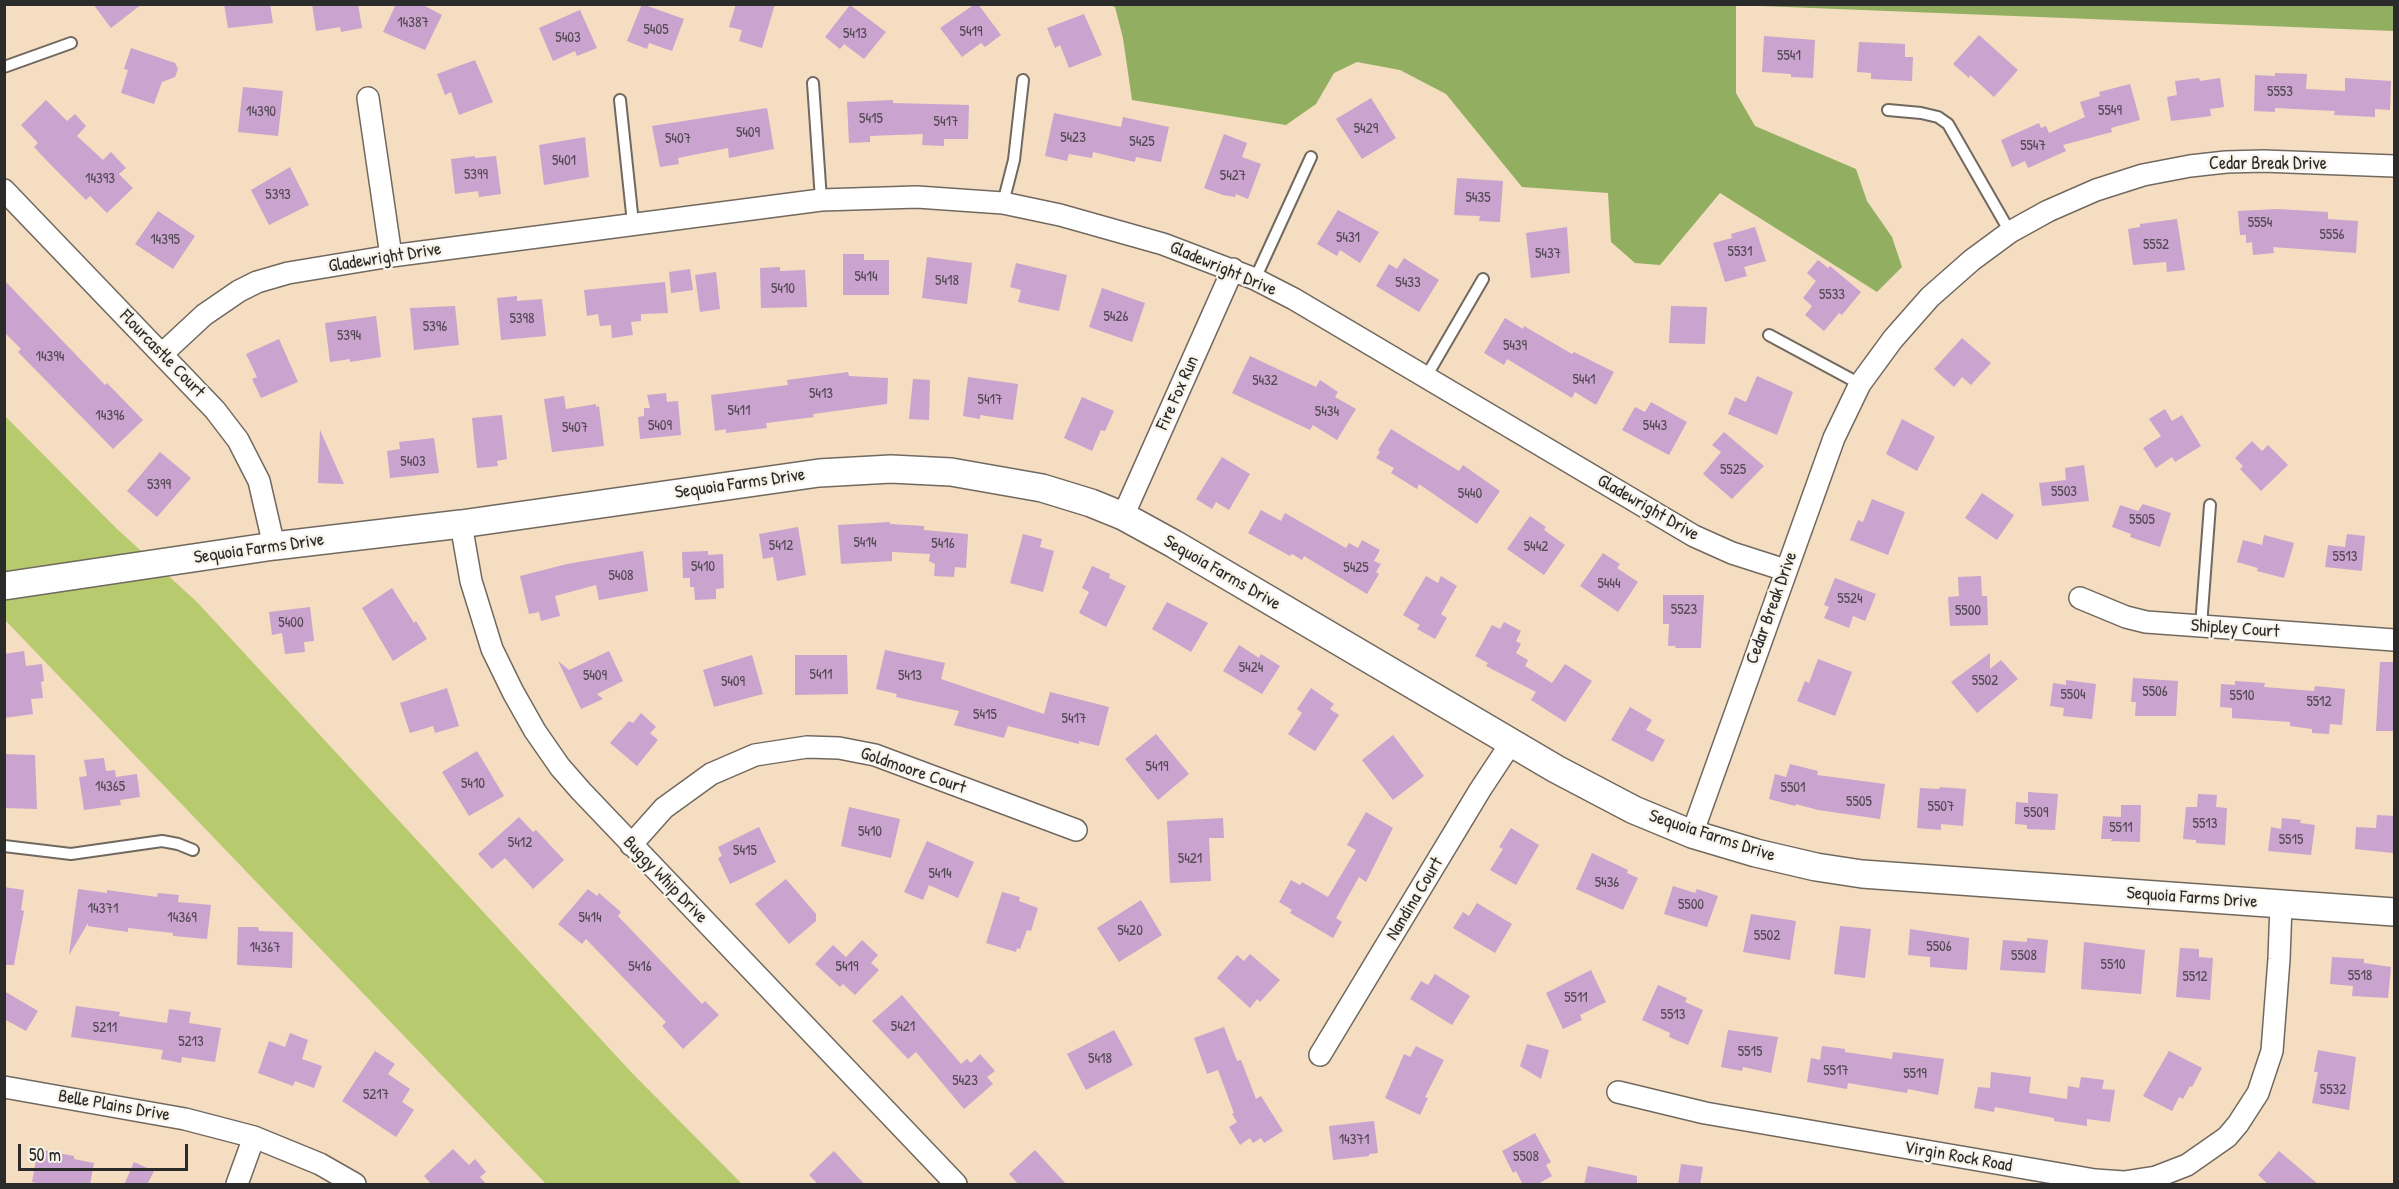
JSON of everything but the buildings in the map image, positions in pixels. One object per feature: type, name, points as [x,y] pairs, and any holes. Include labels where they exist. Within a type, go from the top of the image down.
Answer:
[{"type":"street","points":[[368,98],[391,256]]},
{"type":"street","name":"Cedar Break Drive","points":[[1692,834],[1834,438],[1860,384],[1893,339],[1930,297],[1972,260],[2010,232],[2048,211],[2096,190],[2143,176],[2190,166],[2263,161],[2394,166]]},
{"type":"street","name":"Flourcastle Court","points":[[4,190],[162,354],[214,410],[238,440],[259,481],[274,546]]},
{"type":"street","name":"Gladewright Drive","points":[[162,354],[204,315],[239,291],[257,282],[288,273],[391,256],[821,200],[917,197],[1003,203],[1060,215],[1163,244],[1256,279],[1294,299],[1694,536],[1732,553],[1785,570]]},
{"type":"street","name":"Fire Fox Run","points":[[1123,516],[1233,269]]},
{"type":"street","name":"Sequoia Farms Drive","points":[[4,586],[274,546],[461,524],[819,473],[891,468],[951,472],[1010,481],[1091,503],[1123,516],[1511,743],[1634,810],[1692,834],[1756,853],[1816,867],[1863,874],[2394,912]]},
{"type":"street","name":"Buggy Whip Drive","points":[[461,524],[471,581],[492,649],[513,693],[535,731],[560,767],[631,845],[956,1185]]},
{"type":"street","name":"Shipley Court","points":[[2080,598],[2126,617],[2146,622],[2394,640]]},
{"type":"street","name":"Nandina Court","points":[[1320,1055],[1480,790],[1511,743]]},
{"type":"street","name":"Goldmoore Court","points":[[631,845],[664,808],[711,774],[755,755],[807,747],[839,748],[874,755],[1076,830]]},
{"type":"street","name":"Virgin Rock Road","points":[[1618,1092],[1705,1113],[2095,1180],[2124,1182],[2156,1177],[2187,1165],[2227,1137],[2250,1108],[2258,1093],[2272,1051],[2281,905]]},
{"type":"street","name":"Belle Plains Drive","points":[[4,1087],[185,1119],[254,1137],[320,1164],[355,1185]]},
{"type":"street","points":[[237,1185],[254,1137]]},
{"type":"lane","points":[[4,67],[71,43]]},
{"type":"lane","points":[[1003,203],[1014,160],[1023,80]]},
{"type":"lane","points":[[813,83],[821,200]]},
{"type":"lane","points":[[620,100],[633,223]]},
{"type":"lane","points":[[1888,110],[1921,113],[1938,117],[1948,124],[2010,232]]},
{"type":"lane","points":[[1256,279],[1311,157]]},
{"type":"lane","points":[[1426,377],[1483,279]]},
{"type":"lane","points":[[1769,335],[1860,384]]},
{"type":"lane","points":[[2201,626],[2210,505]]},
{"type":"lane","points":[[4,846],[71,854],[162,841],[193,850]]},
{"type":"green space","points":[[2394,4],[2394,31],[1736,5],[1736,93],[1755,126],[1856,169],[1867,201],[1892,237],[1902,267],[1877,292],[1720,193],[1660,265],[1635,263],[1611,242],[1608,193],[1522,187],[1446,94],[1400,70],[1357,62],[1334,73],[1316,104],[1286,125],[1132,100],[1123,38],[1115,7],[1109,5]]},
{"type":"green space","points":[[4,415],[116,528],[197,602],[632,1073],[742,1184],[546,1184],[5,620]]}]
